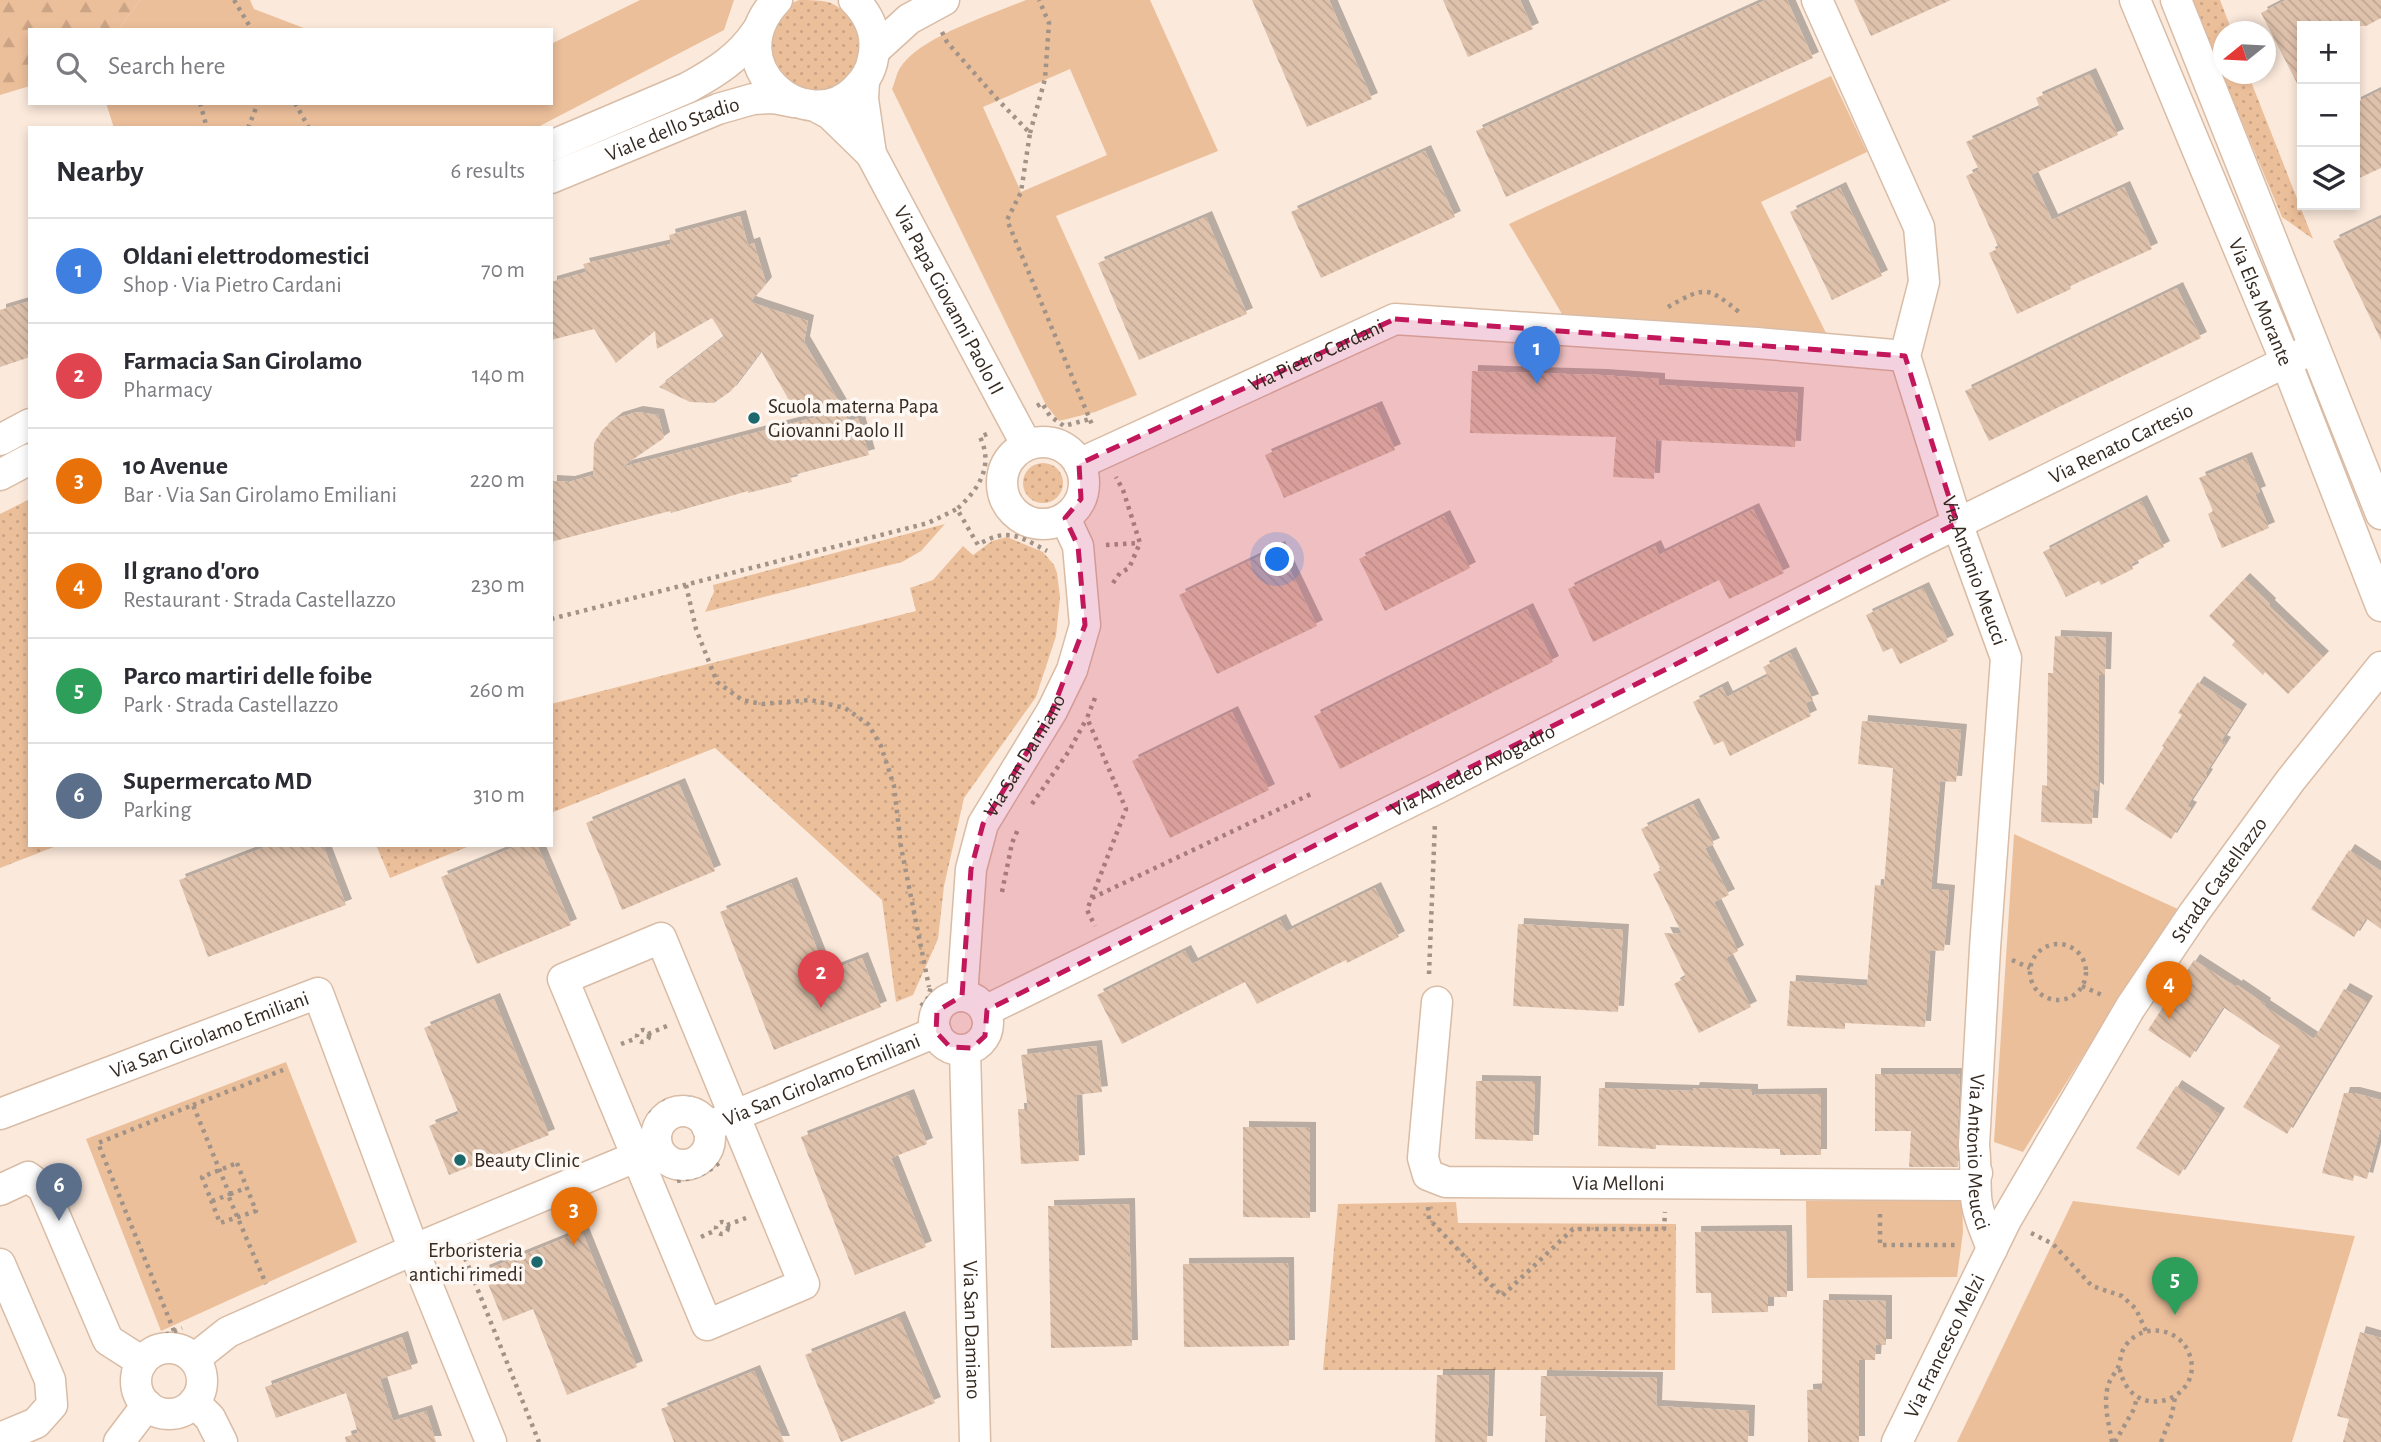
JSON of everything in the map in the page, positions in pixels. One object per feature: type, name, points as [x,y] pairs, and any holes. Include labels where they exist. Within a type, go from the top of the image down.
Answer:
[{"type":"street","points":[[854,0],[870,20],[874,35],[872,66],[864,80]]},
{"type":"street","points":[[1817,0],[1919,227],[1924,282],[1905,356]]},
{"type":"street","name":"Via Elsa Morante","points":[[2135,0],[2286,362],[2381,606]]},
{"type":"street","points":[[875,50],[909,19],[937,4]]},
{"type":"street","name":"Viale dello Stadio","points":[[766,11],[756,53],[763,74],[777,91],[806,104]]},
{"type":"street","name":"Viale dello Stadio","points":[[553,145],[708,77],[747,47],[766,11]]},
{"type":"street","points":[[2154,46],[2180,11]]},
{"type":"street","name":"Via Elsa Morante","points":[[2180,11],[2381,514]]},
{"type":"street","name":"Viale dello Stadio","points":[[553,177],[718,109],[754,99],[774,98],[806,104],[834,102],[851,94],[864,80]]},
{"type":"street","name":"Via Papa Giovanni Paolo II","points":[[864,80],[863,99],[871,154]]},
{"type":"street","name":"Via Papa Giovanni Paolo II","points":[[806,104],[830,114],[871,154],[1020,432]]},
{"type":"street","name":"Via Pietro Cardani","points":[[1091,458],[1395,319],[1757,342],[1905,356]]},
{"type":"street","name":"Via Renato Cartesio","points":[[1958,523],[2314,348]]},
{"type":"street","name":"Via Antonio Meucci","points":[[1905,356],[1958,523],[2006,658],[1974,1145],[1982,1223],[1992,1249]]},
{"type":"street","points":[[0,440],[28,425]]},
{"type":"street","points":[[1020,432],[1062,446],[1072,454],[1091,458],[1084,475],[1081,499],[1075,510],[1065,518],[1053,523],[1026,521],[1014,513],[1006,502],[1002,475],[1006,463],[1015,452],[1020,432]]},
{"type":"street","points":[[0,475],[28,460]]},
{"type":"street","name":"Via San Damiano","points":[[975,1442],[965,1050],[980,1042],[988,1027],[974,1003],[971,869],[983,824],[1052,710],[1072,670],[1084,625],[1078,546],[1065,518]]},
{"type":"street","name":"Via Amedeo Avogadro","points":[[974,1003],[1436,789],[1958,523]]},
{"type":"street","name":"Strada Castellazzo","points":[[1992,1249],[2006,1220],[2130,1008],[2194,913],[2290,781],[2381,667]]},
{"type":"street","points":[[661,938],[720,1121],[804,1284],[707,1325],[647,1152],[563,979],[661,938]]},
{"type":"street","name":"Via San Girolamo Emiliani","points":[[0,1114],[318,993],[415,1250]]},
{"type":"street","points":[[965,1050],[943,1043],[934,1025],[937,1012],[944,1002],[952,998],[974,1003]]},
{"type":"street","points":[[1427,1175],[1423,1158],[1437,1002]]},
{"type":"street","name":"Via San Girolamo Emiliani","points":[[647,1152],[656,1131],[665,1117],[672,1113],[680,1111],[720,1121],[936,1032]]},
{"type":"street","points":[[194,1359],[228,1332],[647,1152]]},
{"type":"street","name":"Via Melloni","points":[[1427,1175],[1446,1182],[1976,1185]]},
{"type":"street","points":[[0,1190],[28,1177],[43,1188],[108,1340],[141,1364]]},
{"type":"street","name":"Via Francesco Melzi","points":[[1897,1442],[1992,1249]]},
{"type":"street","points":[[415,1250],[491,1442]]},
{"type":"street","points":[[0,1264],[50,1380],[52,1405],[36,1423],[0,1438]]},
{"type":"street","points":[[166,1348],[182,1350],[194,1359],[199,1365],[202,1381],[194,1402],[182,1411],[168,1414],[147,1405],[137,1386],[138,1371],[151,1353],[166,1348]]},
{"type":"street","points":[[194,1402],[210,1418],[222,1442]]},
{"type":"street","points":[[119,1442],[147,1405]]},
{"type":"path","points":[[234,0],[251,28]]},
{"type":"path","points":[[1039,0],[1049,23],[1045,79],[1030,133],[1021,192],[1007,220],[1090,419],[1091,458],[1123,490],[1140,543],[1129,568],[1113,581],[1114,592]]},
{"type":"path","points":[[937,4],[947,42],[1030,133]]},
{"type":"path","points":[[201,105],[207,126]]},
{"type":"path","points":[[249,126],[257,105]]},
{"type":"path","points":[[296,105],[308,126]]},
{"type":"path","points":[[553,618],[928,523],[957,509],[971,496],[981,480],[987,463],[985,446],[980,437],[1020,432],[1042,403],[1051,416],[1065,426],[1090,419]]},
{"type":"path","points":[[957,509],[978,545],[994,535],[1010,534],[1057,555],[1078,546],[1140,543]]},
{"type":"path","points":[[686,585],[696,629],[717,682],[741,700],[762,704],[811,700],[845,708],[868,724],[881,746],[894,786],[901,848],[929,980],[929,991]]},
{"type":"path","points":[[1031,807],[1069,751],[1087,718],[1096,694]]},
{"type":"path","points":[[1087,718],[1126,809],[1087,910],[1097,931]]},
{"type":"path","points":[[1436,789],[1428,996],[1437,1002]]},
{"type":"path","points":[[1092,898],[1311,794]]},
{"type":"path","points":[[1001,897],[1012,843],[1020,824]]},
{"type":"path","points":[[2056,945],[2074,950],[2081,957],[2085,977],[2076,993],[2067,999],[2056,1000],[2039,993],[2030,976],[2034,959],[2040,951],[2056,945]]},
{"type":"path","points":[[174,1331],[98,1143],[283,1070]]},
{"type":"path","points":[[193,1105],[269,1291]]},
{"type":"path","points":[[724,1158],[729,1170]]},
{"type":"path","points":[[237,1163],[256,1211],[220,1223],[202,1177],[219,1170],[237,1163]]},
{"type":"path","points":[[1427,1175],[1429,1219],[1502,1296],[1573,1230],[1664,1229],[1667,1184]]},
{"type":"path","points":[[1879,1185],[1881,1245],[1955,1245],[1976,1185]]},
{"type":"path","points":[[212,1201],[247,1188]]},
{"type":"path","points":[[2006,1220],[2053,1244],[2092,1286],[2122,1296],[2136,1309],[2146,1331]]},
{"type":"path","points":[[2158,1330],[2173,1334],[2189,1353],[2192,1365],[2190,1377],[2182,1391],[2160,1402],[2147,1402],[2137,1397],[2127,1389],[2121,1378],[2120,1357],[2126,1345],[2134,1336],[2146,1331],[2158,1330]]},
{"type":"path","points":[[2114,1442],[2106,1407],[2108,1384],[2119,1365]]},
{"type":"path","points":[[2161,1442],[2172,1414],[2175,1396]]},
{"type":"path","points":[[2114,1442],[2134,1409],[2137,1397]]},
{"type":"highlighted area","points":[[1395,319],[1905,356],[1957,523],[987,1010],[985,1036],[972,1048],[950,1047],[936,1032],[937,1011],[962,996],[971,869],[983,824],[1052,711],[1085,625],[1078,546],[1065,518],[1081,499],[1079,464]]},
{"type":"green space","points":[[0,0],[140,0],[119,28],[28,28],[28,87],[0,95]]},
{"type":"green space","points":[[140,0],[250,0],[254,9],[304,28],[119,28]]},
{"type":"green space","points":[[640,0],[734,0],[724,30],[540,126],[113,126],[107,105],[553,105],[553,43]]},
{"type":"green space","points":[[799,0],[827,2],[841,9],[855,27],[858,38],[858,61],[853,72],[843,83],[816,95],[774,77],[766,31],[785,6]]},
{"type":"green space","points":[[1026,0],[1150,0],[1218,151],[1056,216],[1137,395],[1095,412],[1059,421],[1046,405],[892,89],[900,68],[923,46],[957,28]],"holes":[[[1070,69],[1107,155],[1021,192],[983,107]]]},
{"type":"green space","points":[[2191,0],[2220,0],[2228,21],[2213,21],[2213,52]]},
{"type":"green space","points":[[1831,76],[1867,152],[1761,202],[1826,333],[1562,314],[1509,224]]},
{"type":"green space","points":[[2226,84],[2252,84],[2297,198],[2297,210],[2302,210],[2313,239],[2282,217]]},
{"type":"green space","points":[[1043,463],[1057,469],[1063,483],[1057,497],[1043,503],[1029,497],[1023,483],[1029,469]]},
{"type":"green space","points":[[28,500],[28,847],[54,847],[0,868],[0,514]]},
{"type":"green space","points":[[945,524],[921,551],[902,562],[705,612],[714,592],[713,585]]},
{"type":"green space","points":[[1007,537],[1043,552],[1054,565],[1060,597],[1056,636],[1036,697],[964,798],[944,886],[938,939],[913,995],[896,1002],[882,900],[715,748],[553,812],[553,703],[916,611],[910,588],[933,580],[963,546],[973,555],[992,541]]},
{"type":"green space","points":[[2014,834],[2180,910],[2116,1003],[2023,1152],[1994,1142]]},
{"type":"green space","points":[[377,847],[467,847],[390,878]]},
{"type":"green space","points":[[286,1062],[357,1242],[161,1331],[86,1139]]},
{"type":"green space","points":[[1962,1200],[1963,1232],[1957,1277],[1807,1278],[1806,1201]]},
{"type":"green space","points":[[2073,1201],[2355,1236],[2292,1442],[1957,1442]]},
{"type":"green space","points":[[1456,1202],[1458,1223],[1676,1224],[1675,1370],[1323,1370],[1338,1204]]},
{"type":"building","points":[[1252,0],[1329,0],[1372,99],[1307,127]]},
{"type":"building","points":[[1443,0],[1520,0],[1533,29],[1468,57]]},
{"type":"building","points":[[1766,0],[1787,0],[1813,58],[1506,197],[1476,131]]},
{"type":"building","points":[[1854,0],[1951,0],[1871,36]]},
{"type":"building","points":[[2286,0],[2381,0],[2381,18],[2366,26],[2360,26],[2360,21],[2297,21],[2297,83],[2276,42],[2276,21],[2265,21],[2261,13]]},
{"type":"building","points":[[2090,74],[2118,135],[2031,175],[2052,220],[2124,187],[2152,249],[2070,286],[2071,289],[2017,314],[1989,253],[1999,248],[1966,176],[1979,170],[1966,142],[2040,108],[2036,98]]},
{"type":"building","points":[[2381,90],[2381,168],[2360,178],[2360,147],[2360,100]]},
{"type":"building","points":[[1425,151],[1455,217],[1321,278],[1291,212]]},
{"type":"building","points":[[1840,188],[1882,276],[1832,300],[1790,212]]},
{"type":"building","points":[[740,216],[748,245],[754,243],[766,283],[750,302],[808,321],[804,342],[850,421],[858,418],[869,455],[790,476],[792,482],[553,541],[553,481],[569,482],[593,475],[594,443],[603,429],[617,418],[637,412],[658,415],[664,438],[622,467],[836,412],[794,409],[761,351],[731,391],[714,403],[690,402],[659,387],[724,337],[712,318],[657,349],[655,331],[616,363],[594,329],[553,339],[553,281],[586,272],[583,264],[671,244],[669,235]]},
{"type":"building","points":[[1206,217],[1247,314],[1139,360],[1098,263]]},
{"type":"building","points":[[2381,218],[2381,340],[2333,241]]},
{"type":"building","points":[[2177,288],[2201,338],[1989,441],[1965,391]]},
{"type":"building","points":[[28,302],[28,358],[0,367],[0,310]]},
{"type":"building","points":[[1472,371],[1601,375],[1659,379],[1659,385],[1798,393],[1795,447],[1656,440],[1654,479],[1613,477],[1616,437],[1470,433]]},
{"type":"building","points":[[1376,407],[1395,450],[1284,498],[1265,455]]},
{"type":"building","points":[[2246,458],[2260,492],[2255,494],[2269,528],[2222,548],[2208,514],[2213,511],[2199,478]]},
{"type":"building","points":[[2141,501],[2164,547],[2131,564],[2133,569],[2101,585],[2099,581],[2066,597],[2043,552]]},
{"type":"building","points":[[1753,509],[1784,573],[1729,599],[1719,580],[1593,642],[1568,589],[1655,546],[1659,555]]},
{"type":"building","points":[[1444,516],[1470,568],[1385,611],[1359,559]]},
{"type":"building","points":[[1279,547],[1317,626],[1217,674],[1179,595]]},
{"type":"building","points":[[2244,579],[2323,657],[2288,694],[2265,672],[2263,675],[2232,645],[2235,641],[2209,616]]},
{"type":"building","points":[[1923,588],[1948,641],[1900,664],[1892,648],[1883,652],[1866,615]]},
{"type":"building","points":[[1527,609],[1553,662],[1340,769],[1314,716]]},
{"type":"building","points":[[2055,636],[2106,638],[2105,675],[2099,675],[2098,791],[2094,788],[2092,824],[2041,822],[2042,785],[2047,786],[2048,673],[2053,673]]},
{"type":"building","points":[[1790,653],[1813,700],[1805,703],[1811,716],[1730,756],[1723,741],[1714,745],[1693,702],[1722,687],[1727,697],[1768,676],[1763,667]]},
{"type":"building","points":[[2198,682],[2241,710],[2221,741],[2225,743],[2205,774],[2207,775],[2187,806],[2191,808],[2171,839],[2125,809],[2164,747],[2162,746],[2182,715],[2178,713]]},
{"type":"building","points":[[1232,712],[1269,790],[1170,838],[1132,761]]},
{"type":"building","points":[[1862,721],[1961,730],[1956,782],[1940,781],[1931,889],[1949,891],[1944,951],[1930,950],[1925,1027],[1845,1023],[1845,1029],[1787,1026],[1790,981],[1867,986],[1875,885],[1884,886],[1893,768],[1858,764]]},
{"type":"building","points":[[679,784],[715,871],[622,910],[586,823]]},
{"type":"building","points":[[1693,804],[1714,844],[1705,848],[1729,895],[1714,902],[1738,951],[1726,958],[1751,1007],[1699,1033],[1674,984],[1686,977],[1664,933],[1682,934],[1653,874],[1661,870],[1641,829]]},
{"type":"building","points":[[265,847],[324,847],[346,905],[208,957],[179,880]]},
{"type":"building","points":[[514,847],[538,847],[571,925],[477,964],[441,877]]},
{"type":"building","points":[[2349,850],[2381,871],[2381,929],[2366,918],[2354,937],[2311,909]]},
{"type":"building","points":[[791,883],[826,972],[862,958],[881,1007],[774,1050],[720,912]]},
{"type":"building","points":[[1375,888],[1399,937],[1257,1004],[1245,982],[1122,1044],[1097,995],[1185,951],[1192,964],[1280,920],[1286,932]]},
{"type":"building","points":[[1518,924],[1623,930],[1618,1012],[1513,1006]]},
{"type":"building","points":[[2194,960],[2236,987],[2237,985],[2314,1039],[2344,989],[2367,1002],[2287,1134],[2243,1107],[2280,1046],[2223,1007],[2190,1058],[2148,1030]]},
{"type":"building","points":[[494,999],[549,1135],[449,1175],[429,1126],[459,1114],[424,1028]]},
{"type":"building","points":[[1096,1046],[1102,1092],[1076,1095],[1079,1161],[1021,1164],[1018,1109],[1028,1109],[1021,1055]]},
{"type":"building","points":[[1875,1074],[1960,1074],[1958,1167],[1909,1167],[1911,1131],[1875,1131]]},
{"type":"building","points":[[1476,1081],[1535,1082],[1533,1141],[1475,1139]]},
{"type":"building","points":[[2176,1086],[2219,1114],[2179,1176],[2136,1148]]},
{"type":"building","points":[[1599,1088],[1752,1090],[1752,1095],[1821,1094],[1821,1155],[1780,1155],[1780,1149],[1598,1146]]},
{"type":"building","points":[[2344,1093],[2381,1100],[2381,1127],[2367,1179],[2354,1175],[2353,1181],[2322,1173]]},
{"type":"building","points":[[908,1095],[927,1144],[891,1158],[926,1247],[855,1275],[801,1137]]},
{"type":"building","points":[[1243,1127],[1310,1128],[1310,1218],[1243,1217]]},
{"type":"building","points":[[1129,1204],[1132,1346],[1051,1348],[1048,1206]]},
{"type":"building","points":[[582,1231],[637,1367],[567,1395],[533,1309],[503,1321],[483,1271]]},
{"type":"building","points":[[1786,1231],[1787,1297],[1768,1297],[1768,1312],[1712,1313],[1711,1293],[1696,1293],[1695,1232]]},
{"type":"building","points":[[1288,1263],[1289,1346],[1184,1347],[1183,1264]]},
{"type":"building","points":[[1823,1300],[1886,1301],[1886,1345],[1876,1345],[1875,1360],[1859,1360],[1859,1442],[1808,1442],[1807,1390],[1822,1389]]},
{"type":"building","points":[[899,1317],[935,1403],[841,1442],[805,1355]]},
{"type":"building","points":[[2360,1332],[2381,1338],[2381,1442],[2343,1442],[2349,1419],[2337,1416]]},
{"type":"building","points":[[402,1337],[412,1369],[380,1379],[393,1421],[426,1411],[436,1442],[346,1442],[345,1437],[358,1433],[346,1393],[276,1418],[265,1387]]},
{"type":"building","points":[[754,1371],[784,1442],[674,1442],[661,1409]]},
{"type":"building","points":[[1437,1375],[1489,1375],[1487,1442],[1435,1442]]},
{"type":"building","points":[[1541,1376],[1657,1378],[1656,1406],[1749,1411],[1748,1442],[1545,1442],[1546,1416],[1540,1416]]},
{"type":"place","name":"Oldani elettrodomestici","points":[[1537,384]]},
{"type":"place","name":"Scuola materna Papa Giovanni Paolo II","points":[[754,418]]},
{"type":"place","name":"Farmacia San Girolamo","points":[[821,1008]]},
{"type":"place","name":"Il grano d'oro","points":[[2169,1019]]},
{"type":"place","name":"Beauty Clinic","points":[[460,1160]]},
{"type":"place","name":"Supermercato MD","points":[[59,1221]]},
{"type":"place","name":"10 Avenue","points":[[574,1245]]},
{"type":"place","name":"Erboristeria antichi rimedi","points":[[537,1262]]},
{"type":"place","name":"Parco martiri delle foibe","points":[[2175,1315]]}]
